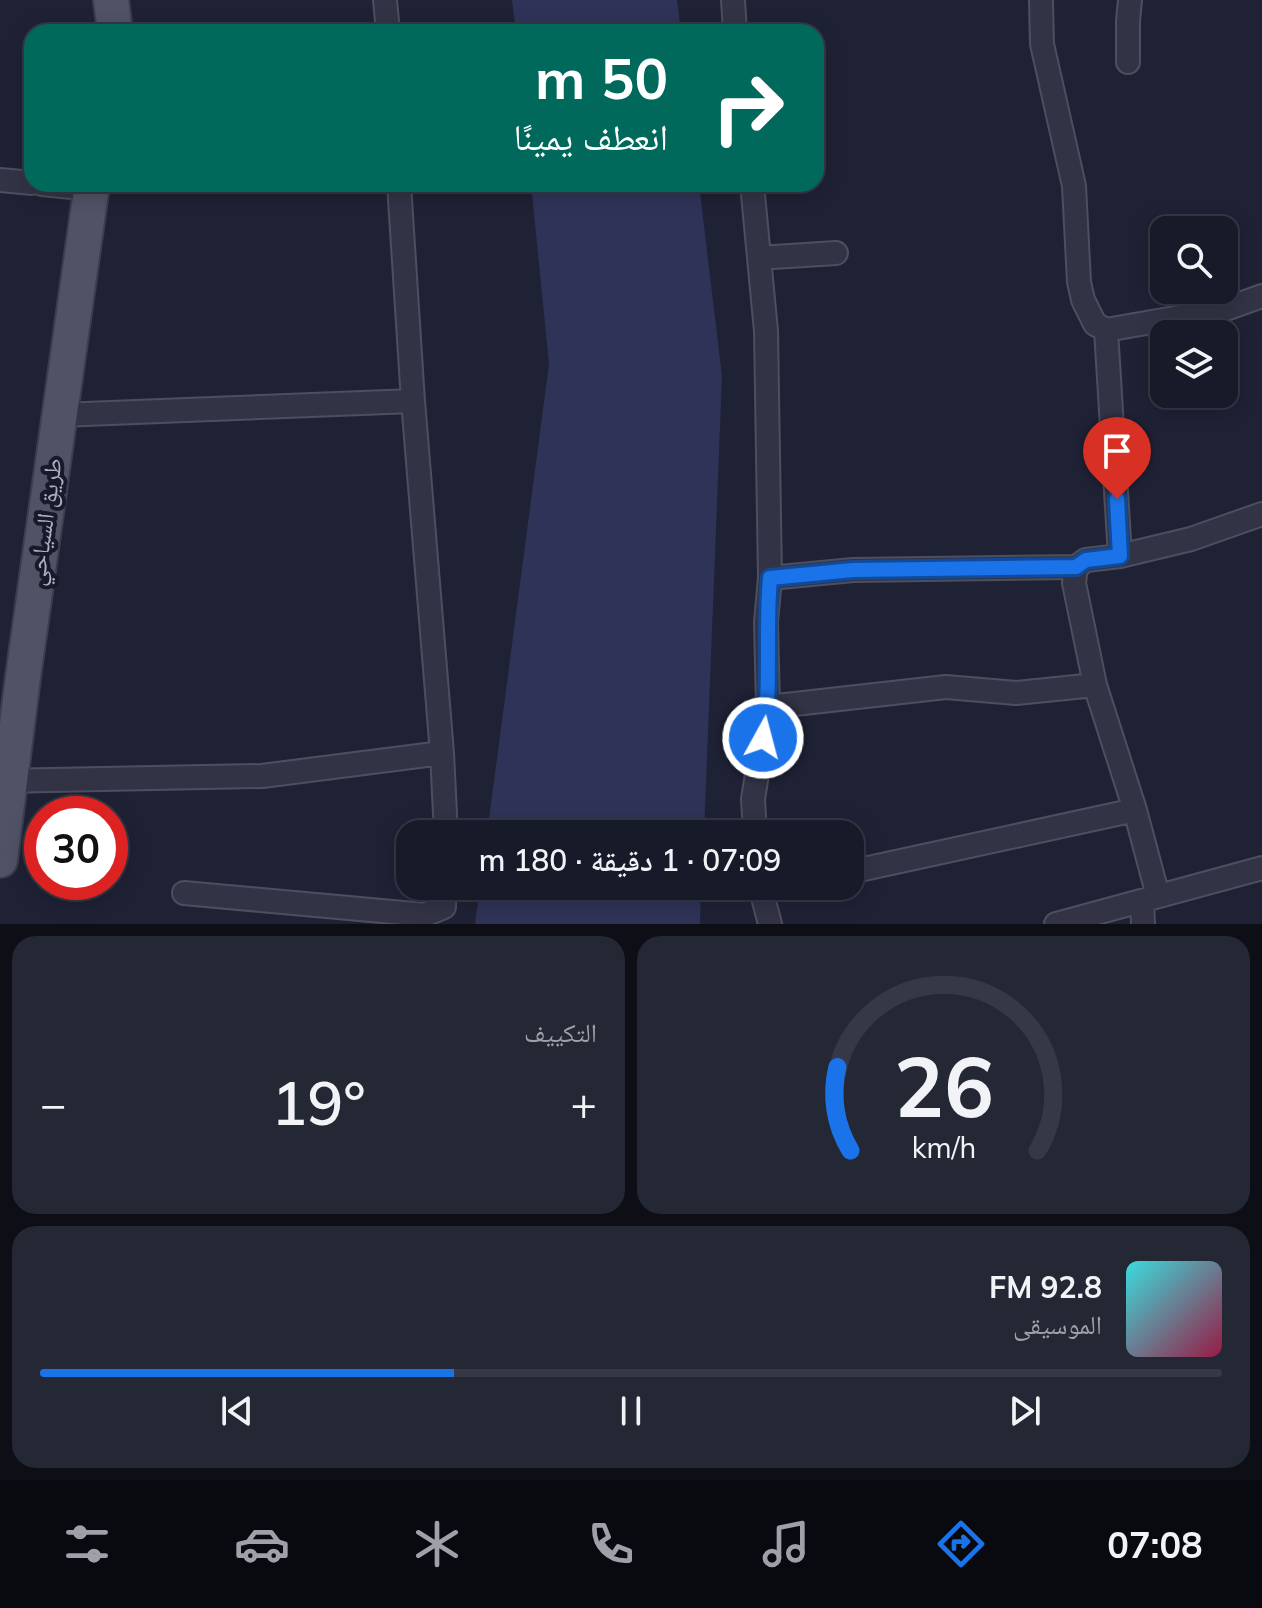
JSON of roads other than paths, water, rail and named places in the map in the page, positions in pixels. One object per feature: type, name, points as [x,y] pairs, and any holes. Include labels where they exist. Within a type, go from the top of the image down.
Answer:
[{"type":"main road","points":[[111,0],[114,24]]},
{"type":"main road","name":"طريق السياحي","points":[[0,860],[5,782],[23,677],[91,192]]},
{"type":"street","points":[[385,0],[387,24]]},
{"type":"street","points":[[733,0],[734,24]]},
{"type":"street","points":[[1041,0],[1042,44],[1074,186],[1079,282],[1083,300],[1095,324],[1106,330],[1226,309],[1262,296]]},
{"type":"street","points":[[1128,62],[1130,0]]},
{"type":"street","points":[[0,180],[24,182]]},
{"type":"street","points":[[400,192],[445,820]]},
{"type":"street","points":[[753,192],[766,331],[770,578],[766,622],[768,707],[753,799],[754,820]]},
{"type":"street","points":[[759,258],[836,253]]},
{"type":"street","points":[[1106,330],[1120,556]]},
{"type":"street","points":[[60,415],[413,401]]},
{"type":"street","points":[[770,578],[853,570],[1076,567],[1086,560],[1120,556],[1191,539],[1262,514]]},
{"type":"street","points":[[1076,567],[1074,583],[1095,685],[1135,810],[1150,898],[1143,924]]},
{"type":"street","points":[[768,707],[946,687],[1016,693],[1095,685]]},
{"type":"street","points":[[5,782],[262,776],[442,753]]},
{"type":"street","points":[[864,869],[1135,810]]},
{"type":"street","points":[[1056,924],[1262,868]]},
{"type":"street","points":[[184,893],[425,915],[444,907],[444,900]]},
{"type":"street","points":[[764,900],[770,924]]},
{"type":"water","points":[[512,0],[677,0],[680,24],[515,24]]},
{"type":"water","points":[[532,192],[700,192],[722,376],[705,820],[489,820],[549,364]]},
{"type":"water","points":[[478,900],[701,900],[700,924],[475,924]]}]
